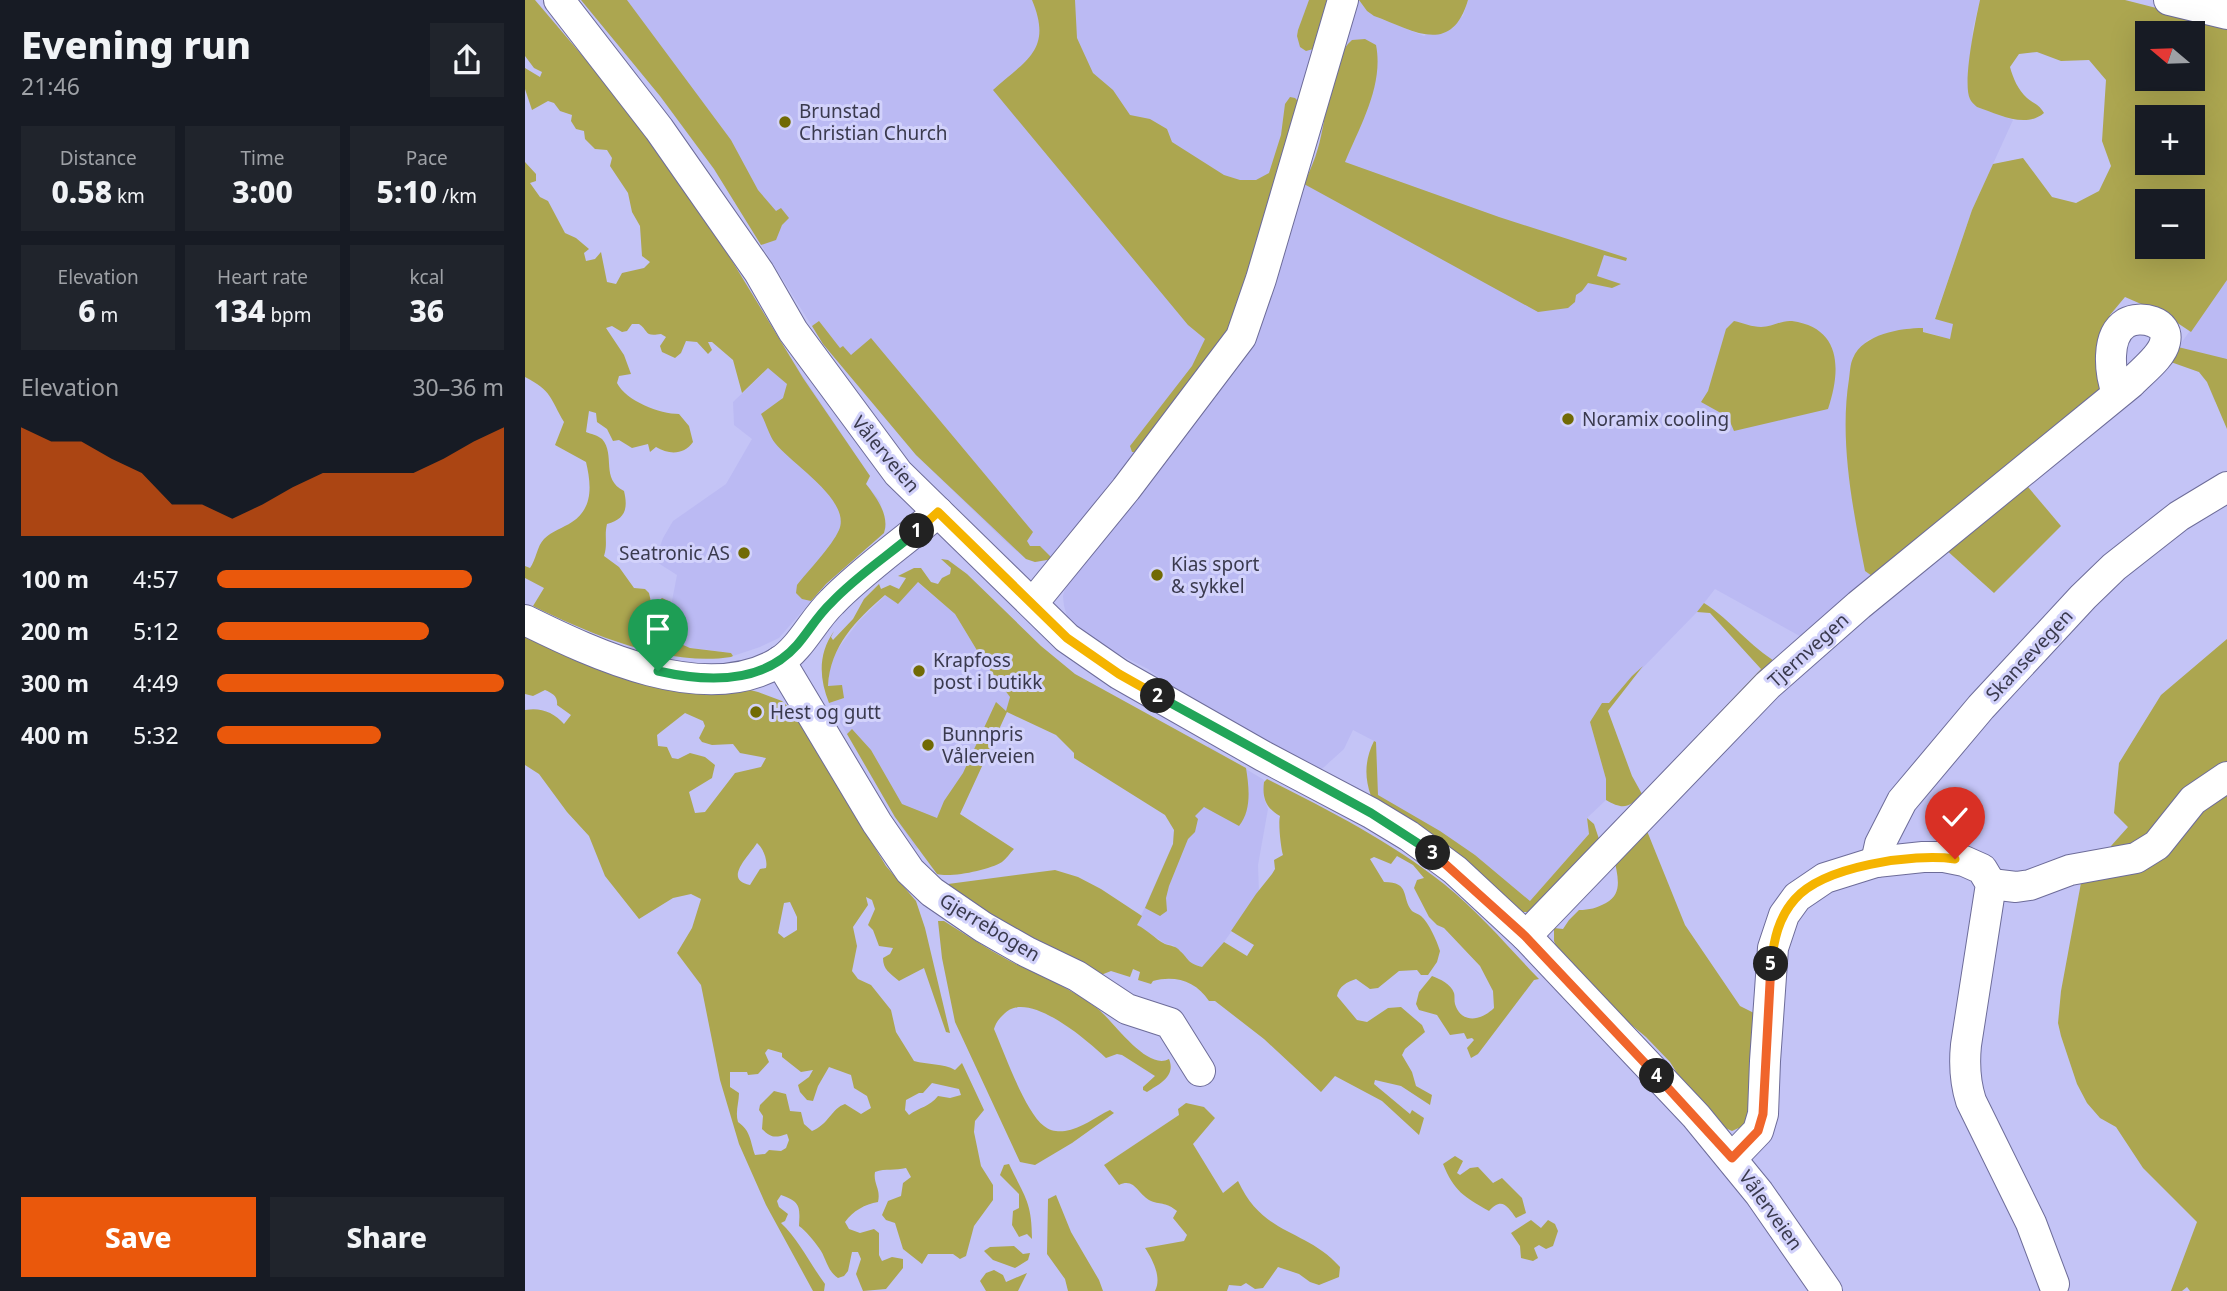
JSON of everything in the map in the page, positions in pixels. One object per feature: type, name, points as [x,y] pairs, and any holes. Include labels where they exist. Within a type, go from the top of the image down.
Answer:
[{"type":"street","name":"Vålerveien","points":[[559,0],[659,129],[759,272],[793,331],[898,473],[1067,638],[1119,674],[1409,836],[1455,870],[1525,936],[1732,1158],[1827,1291]]},
{"type":"street","points":[[1033,603],[1142,468],[1241,337],[1261,279],[1343,0]]},
{"type":"street","points":[[2169,0],[2227,14]]},
{"type":"street","name":"Tjernvegen","points":[[1525,936],[1768,685],[1859,605],[2117,393]]},
{"type":"street","name":"Skansevegen","points":[[1876,862],[1885,833],[1902,801],[1981,707],[2083,597],[2114,567],[2179,516],[2227,487]]},
{"type":"street","points":[[525,620],[593,652],[658,671],[686,677],[734,678],[780,662],[838,595],[938,512]]},
{"type":"street","name":"Gjerrebogen","points":[[780,662],[877,822],[910,871],[932,892],[983,927],[1077,976],[1128,1009],[1170,1023],[1200,1071]]},
{"type":"street","points":[[1991,884],[2016,887],[2031,885],[2070,870],[2136,858],[2157,845],[2193,800],[2227,777]]},
{"type":"street","points":[[1732,1158],[1758,1131],[1763,1114],[1771,968],[1777,930],[1797,897],[1825,878],[1876,862],[1923,857],[1955,859],[1982,869],[1991,884],[1966,1045],[1965,1078],[1971,1101],[2031,1223],[2054,1284]]},
{"type":"shaded area","points":[[525,0],[535,0],[621,101],[717,236],[803,378],[870,476],[866,484],[884,513],[884,533],[826,584],[811,601],[802,599],[796,593],[797,585],[836,536],[841,518],[828,495],[775,443],[761,414],[783,398],[787,384],[768,368],[742,393],[733,360],[712,342],[708,342],[712,350],[708,354],[697,342],[686,341],[681,353],[675,358],[662,352],[660,346],[666,337],[649,334],[639,324],[632,324],[627,331],[622,332],[612,326],[606,328],[624,355],[631,374],[619,376],[617,383],[621,390],[644,405],[679,414],[689,426],[693,442],[676,452],[656,447],[650,452],[648,444],[632,448],[619,440],[613,441],[607,429],[597,422],[596,413],[589,411],[586,432],[602,439],[606,445],[612,480],[624,491],[625,497],[622,516],[607,524],[604,556],[619,567],[634,588],[645,589],[651,602],[655,604],[662,598],[671,602],[665,637],[690,648],[731,653],[731,657],[706,659],[655,653],[604,637],[533,606],[544,588],[525,578],[525,566],[530,568],[544,539],[572,522],[584,510],[590,487],[586,462],[555,445],[564,422],[553,401],[546,391],[525,377],[525,162],[536,174],[536,181],[530,183],[540,197],[548,201],[565,233],[589,249],[584,253],[586,261],[595,259],[601,252],[607,282],[616,284],[622,273],[644,268],[650,262],[642,256],[640,226],[632,212],[628,193],[610,166],[612,158],[607,150],[595,149],[585,139],[584,131],[576,129],[571,121],[572,115],[560,111],[554,103],[548,101],[532,110],[525,89],[525,68],[540,77],[542,72],[534,68],[525,56]]},
{"type":"shaded area","points":[[581,0],[1332,0],[1229,336],[1053,559],[1035,562],[1026,559],[1005,541],[916,455],[823,344],[714,169],[660,96]]},
{"type":"shaded area","points":[[581,0],[627,0],[731,140],[758,190],[776,211],[781,208],[789,218],[782,225],[776,240],[761,245],[714,169],[660,96]]},
{"type":"shaded area","points":[[1032,0],[1075,0],[1077,38],[1093,73],[1113,90],[1130,115],[1150,119],[1167,129],[1172,142],[1224,175],[1240,180],[1256,180],[1269,173],[1281,135],[1285,104],[1290,97],[1299,102],[1229,336],[1136,452],[1132,452],[1130,446],[1192,366],[1205,339],[1188,325],[993,90],[1025,62],[1038,43],[1038,17]]},
{"type":"shaded area","points":[[1309,0],[1332,0],[1317,48],[1306,51],[1300,47],[1297,36]]},
{"type":"shaded area","points":[[1356,0],[1374,16],[1424,36],[1463,16],[1468,0],[1980,0],[1973,28],[1968,87],[1977,107],[2013,120],[1972,210],[1935,318],[1954,324],[1950,339],[1910,328],[1868,340],[1853,357],[1846,410],[1849,478],[1865,571],[1872,576],[1805,639],[1715,589],[1697,612],[1590,722],[1606,779],[1606,800],[1587,818],[1589,834],[1530,901],[1475,855],[1377,795],[1376,742],[1353,730],[1344,749],[1318,770],[1176,690],[1148,669],[1111,650],[1069,623],[1064,606],[1066,585],[1304,184],[1319,147],[1323,118]]},
{"type":"shaded area","points":[[1359,0],[1468,0],[1461,18],[1451,29],[1441,34],[1428,35],[1374,16]]},
{"type":"shaded area","points":[[1980,0],[2125,0],[2227,26],[2227,280],[2191,332],[2164,314],[2125,297],[2110,315],[2102,387],[2097,396],[1872,576],[1865,571],[1852,500],[1847,451],[1846,403],[1853,358],[1865,343],[1883,334],[1904,329],[1923,328],[1923,332],[1950,339],[1953,324],[1935,319],[1972,210],[1993,164],[2023,158],[2052,197],[2076,203],[2099,191],[2111,166],[2102,141],[2106,80],[2089,60],[2061,61],[2037,52],[2019,54],[2010,67],[2014,80],[2027,98],[2044,113],[2037,118],[2020,120],[1977,107],[1972,102],[1968,91],[1971,50]]},
{"type":"shaded area","points":[[1365,39],[1376,45],[1377,75],[1364,120],[1345,162],[1499,217],[1627,258],[1626,261],[1604,255],[1597,276],[1621,284],[1612,288],[1588,283],[1568,308],[1538,312],[1304,184],[1318,148],[1338,61],[1352,40]]},
{"type":"shaded area","points":[[2227,280],[2227,395],[2215,402],[2207,382],[2199,372],[2168,361]]},
{"type":"shaded area","points":[[819,321],[840,348],[843,346],[851,355],[871,338],[1033,532],[1027,541],[1030,546],[1040,546],[1053,559],[1035,562],[1026,559],[916,455],[823,344],[812,326]]},
{"type":"shaded area","points":[[1734,321],[1761,327],[1792,321],[1821,332],[1834,353],[1836,366],[1828,409],[1734,431],[1728,417],[1701,402],[1708,391],[1726,329]]},
{"type":"shaded area","points":[[2178,347],[2227,359],[2227,429],[2207,382],[2199,372],[2168,361]]},
{"type":"shaded area","points":[[786,351],[870,476],[866,484],[880,501],[886,527],[879,537],[826,584],[779,638],[733,656],[731,653],[685,647],[665,637],[677,575],[655,561],[663,538],[673,521],[726,484],[752,439],[734,425],[733,402]]},
{"type":"shaded area","points":[[2023,481],[2061,526],[1994,593],[1944,548]]},
{"type":"shaded area","points":[[941,559],[948,560],[967,574],[1041,646],[1075,674],[1246,768],[1249,798],[1243,820],[1239,826],[1204,807],[1195,816],[1198,819],[1195,832],[1188,839],[1169,886],[1167,911],[1160,916],[1145,908],[1173,844],[1174,830],[1165,815],[1074,758],[1074,753],[1056,735],[1007,712],[960,814],[1014,849],[1003,861],[970,872],[937,874],[895,817],[847,734],[852,729],[871,750],[902,804],[937,818],[944,801],[963,773],[996,702],[1006,711],[1010,697],[984,662],[955,614],[918,582],[898,604],[885,595],[846,635],[834,658],[828,686],[842,685],[844,698],[829,703],[823,684],[823,657],[825,648],[834,631],[831,637],[833,640],[853,619],[864,599],[879,584],[881,589],[890,585],[899,589],[906,578],[898,576],[914,568],[921,568],[931,582],[938,584],[950,574],[951,568]]},
{"type":"shaded area","points":[[917,582],[955,614],[984,662],[1010,697],[1006,712],[960,814],[916,849],[829,703],[844,698],[828,686],[834,654],[859,621],[886,595],[898,603]]},
{"type":"shaded area","points":[[1704,603],[1778,663],[1682,752],[1761,669],[1710,613],[1697,612]]},
{"type":"shaded area","points":[[525,633],[758,692],[782,701],[798,716],[886,866],[916,901],[950,1033],[946,1032],[924,968],[899,981],[886,968],[883,958],[890,954],[893,948],[879,946],[873,930],[868,925],[875,909],[872,900],[866,897],[868,905],[853,927],[857,946],[852,971],[858,979],[871,985],[891,1010],[896,1032],[914,1061],[955,1070],[962,1063],[984,1110],[975,1121],[974,1132],[981,1166],[993,1185],[993,1200],[974,1226],[966,1256],[960,1259],[953,1254],[928,1254],[922,1264],[903,1249],[895,1223],[886,1220],[882,1215],[888,1201],[901,1196],[903,1183],[911,1177],[906,1168],[879,1171],[875,1172],[878,1202],[868,1204],[845,1222],[849,1229],[860,1233],[874,1229],[879,1233],[879,1255],[882,1261],[892,1257],[903,1259],[903,1268],[886,1289],[863,1291],[856,1274],[861,1259],[858,1252],[852,1252],[848,1271],[844,1276],[838,1278],[834,1275],[819,1248],[799,1226],[796,1203],[781,1195],[777,1201],[779,1207],[788,1214],[781,1223],[799,1244],[825,1284],[824,1291],[813,1291],[766,1205],[739,1144],[720,1080],[701,985],[677,953],[692,928],[701,899],[691,894],[673,898],[639,919],[605,876],[589,836],[539,774],[525,765],[525,710],[546,711],[564,724],[571,715],[557,705],[555,697],[548,691],[533,696],[525,694]],"holes":[[[685,713],[703,721],[705,726],[699,738],[702,742],[712,745],[733,744],[740,753],[766,758],[761,767],[735,773],[705,812],[695,813],[689,792],[712,778],[715,765],[705,757],[690,753],[678,759],[672,758],[667,747],[658,746],[657,735]],[[757,843],[765,854],[766,868],[760,869],[750,885],[738,878],[744,860]],[[790,902],[797,917],[797,930],[784,938],[778,933],[784,903]],[[768,1049],[782,1053],[782,1057],[801,1072],[813,1070],[809,1077],[798,1085],[807,1100],[813,1101],[829,1067],[851,1075],[854,1088],[867,1096],[871,1108],[861,1114],[845,1104],[812,1131],[804,1124],[801,1112],[790,1111],[786,1094],[774,1091],[760,1105],[762,1129],[773,1136],[787,1134],[789,1140],[786,1148],[781,1151],[769,1150],[765,1154],[755,1155],[748,1133],[738,1122],[739,1093],[730,1087],[730,1072],[758,1074],[769,1062],[765,1053]],[[932,1083],[959,1089],[961,1095],[950,1098],[938,1096],[909,1115],[905,1110],[906,1100],[923,1093]]]},
{"type":"shaded area","points":[[2227,639],[2227,772],[2113,860],[2111,846],[2128,827],[2114,813],[2119,763],[2161,695]]},
{"type":"shaded area","points":[[1643,666],[1608,711],[1632,776],[1642,794],[1629,805],[1621,806],[1606,800],[1606,779],[1590,722],[1602,703],[1609,703]]},
{"type":"shaded area","points":[[1374,741],[1378,795],[1475,855],[1530,901],[1589,834],[1587,818],[1594,824],[1599,839],[1533,912],[1521,912],[1371,796],[1367,768]]},
{"type":"shaded area","points":[[1208,746],[1264,780],[1264,798],[1268,809],[1258,865],[1259,892],[1224,942],[1202,967],[1190,963],[1173,945],[1166,944],[1137,925],[1173,844],[1174,830]]},
{"type":"shaded area","points":[[1267,779],[1358,827],[1423,868],[1469,906],[1539,979],[1534,980],[1478,1054],[1471,1058],[1467,1048],[1474,1040],[1467,1039],[1464,1033],[1450,1035],[1437,1015],[1419,1010],[1416,1004],[1419,992],[1432,976],[1448,984],[1453,990],[1455,1004],[1462,1015],[1478,1018],[1494,1008],[1493,991],[1480,966],[1444,928],[1429,917],[1414,888],[1417,880],[1424,878],[1413,865],[1397,856],[1391,864],[1374,857],[1370,859],[1384,882],[1402,888],[1412,911],[1427,923],[1440,951],[1437,962],[1428,975],[1421,975],[1417,970],[1399,971],[1378,988],[1370,989],[1356,979],[1344,985],[1337,996],[1357,1020],[1367,1022],[1388,1008],[1401,1007],[1422,1025],[1425,1032],[1405,1049],[1402,1055],[1412,1072],[1416,1086],[1432,1095],[1430,1105],[1401,1086],[1375,1080],[1374,1084],[1410,1114],[1412,1110],[1424,1118],[1419,1135],[1382,1101],[1335,1076],[1321,1092],[1264,1039],[1215,1001],[1209,1001],[1191,984],[1177,979],[1161,979],[1151,984],[1138,980],[1140,972],[1133,969],[1130,977],[1111,971],[1101,975],[1061,957],[946,888],[948,884],[1055,870],[1078,877],[1101,889],[1142,916],[1137,925],[1161,942],[1177,948],[1194,964],[1202,967],[1224,942],[1247,956],[1254,945],[1231,931],[1272,874],[1275,869],[1274,860],[1283,855],[1280,816],[1271,810],[1264,798],[1264,782]]},
{"type":"shaded area","points":[[2227,782],[2227,1291],[2190,1291],[2187,1287],[2182,1291],[2171,1291],[2197,1222],[2143,1168],[2116,1127],[2100,1118],[2087,1103],[2077,1084],[2061,1036],[2058,1023],[2061,991],[2083,872],[2128,865]]},
{"type":"shaded area","points":[[1645,826],[1685,925],[1740,1006],[1758,1015],[1751,1117],[1743,1126],[1732,1131],[1721,1126],[1685,1086],[1670,1062],[1616,1012],[1559,953],[1554,941],[1554,928],[1563,929],[1579,910],[1596,907],[1612,899],[1618,883],[1614,857]]},
{"type":"shaded area","points":[[938,921],[944,921],[1000,955],[1088,1001],[1141,1052],[1160,1061],[1169,1059],[1169,1075],[1147,1092],[1143,1087],[1155,1076],[1122,1055],[1106,1058],[1056,1019],[1026,1007],[1013,1008],[1001,1017],[994,1029],[1016,1081],[1037,1119],[1049,1129],[1062,1131],[1077,1128],[1110,1110],[1114,1113],[1035,1165],[1020,1162],[955,1022],[942,958]]},
{"type":"shaded area","points":[[1186,1103],[1204,1107],[1215,1118],[1193,1144],[1223,1193],[1238,1181],[1248,1199],[1272,1223],[1327,1254],[1340,1267],[1339,1277],[1319,1285],[1278,1267],[1263,1288],[1255,1289],[1246,1283],[1241,1286],[1229,1285],[1227,1291],[1155,1291],[1157,1275],[1154,1263],[1145,1248],[1184,1241],[1187,1235],[1173,1218],[1177,1211],[1151,1201],[1129,1183],[1119,1185],[1104,1165],[1179,1115],[1178,1109]]},
{"type":"shaded area","points":[[1455,1156],[1463,1161],[1457,1173],[1460,1175],[1470,1168],[1478,1167],[1493,1183],[1502,1178],[1522,1198],[1526,1213],[1516,1218],[1501,1204],[1489,1211],[1466,1197],[1451,1181],[1443,1164]]},
{"type":"shaded area","points":[[1009,1164],[1029,1207],[1032,1239],[1027,1234],[1019,1237],[1012,1225],[1013,1211],[1019,1208],[1019,1194],[1000,1175],[1004,1165]]},
{"type":"shaded area","points":[[1056,1195],[1071,1232],[1103,1291],[1068,1291],[1065,1279],[1047,1254],[1048,1199]]},
{"type":"shaded area","points":[[1531,1220],[1541,1228],[1548,1220],[1555,1224],[1558,1231],[1553,1246],[1546,1249],[1539,1245],[1534,1248],[1538,1258],[1533,1261],[1521,1258],[1520,1246],[1511,1233]]},
{"type":"shaded area","points":[[1014,1246],[1023,1254],[1030,1253],[1028,1260],[1015,1268],[993,1260],[984,1251],[990,1247]]},
{"type":"shaded area","points":[[994,1270],[1003,1275],[1006,1282],[1027,1273],[1018,1291],[986,1291],[980,1281],[986,1273]]},
{"type":"place","name":"Brunstad Christian Church","points":[[785,122]]},
{"type":"place","name":"Noramix cooling","points":[[1568,419]]},
{"type":"place","name":"Seatronic AS","points":[[744,553]]},
{"type":"place","name":"Kias sport & sykkel","points":[[1157,575]]},
{"type":"place","name":"Krapfoss post i butikk","points":[[919,671]]},
{"type":"place","name":"Hest og gutt","points":[[756,712]]},
{"type":"place","name":"Bunnpris Vålerveien","points":[[928,745]]},
{"type":"route","points":[[658,671],[686,677],[734,678],[780,662],[829,604],[938,512],[1067,638],[1119,674],[1371,813],[1409,836],[1455,870],[1525,936],[1696,1116],[1732,1158],[1758,1131],[1763,1114],[1773,948],[1784,915],[1797,897],[1825,878],[1876,862],[1923,857],[1955,859]]}]
